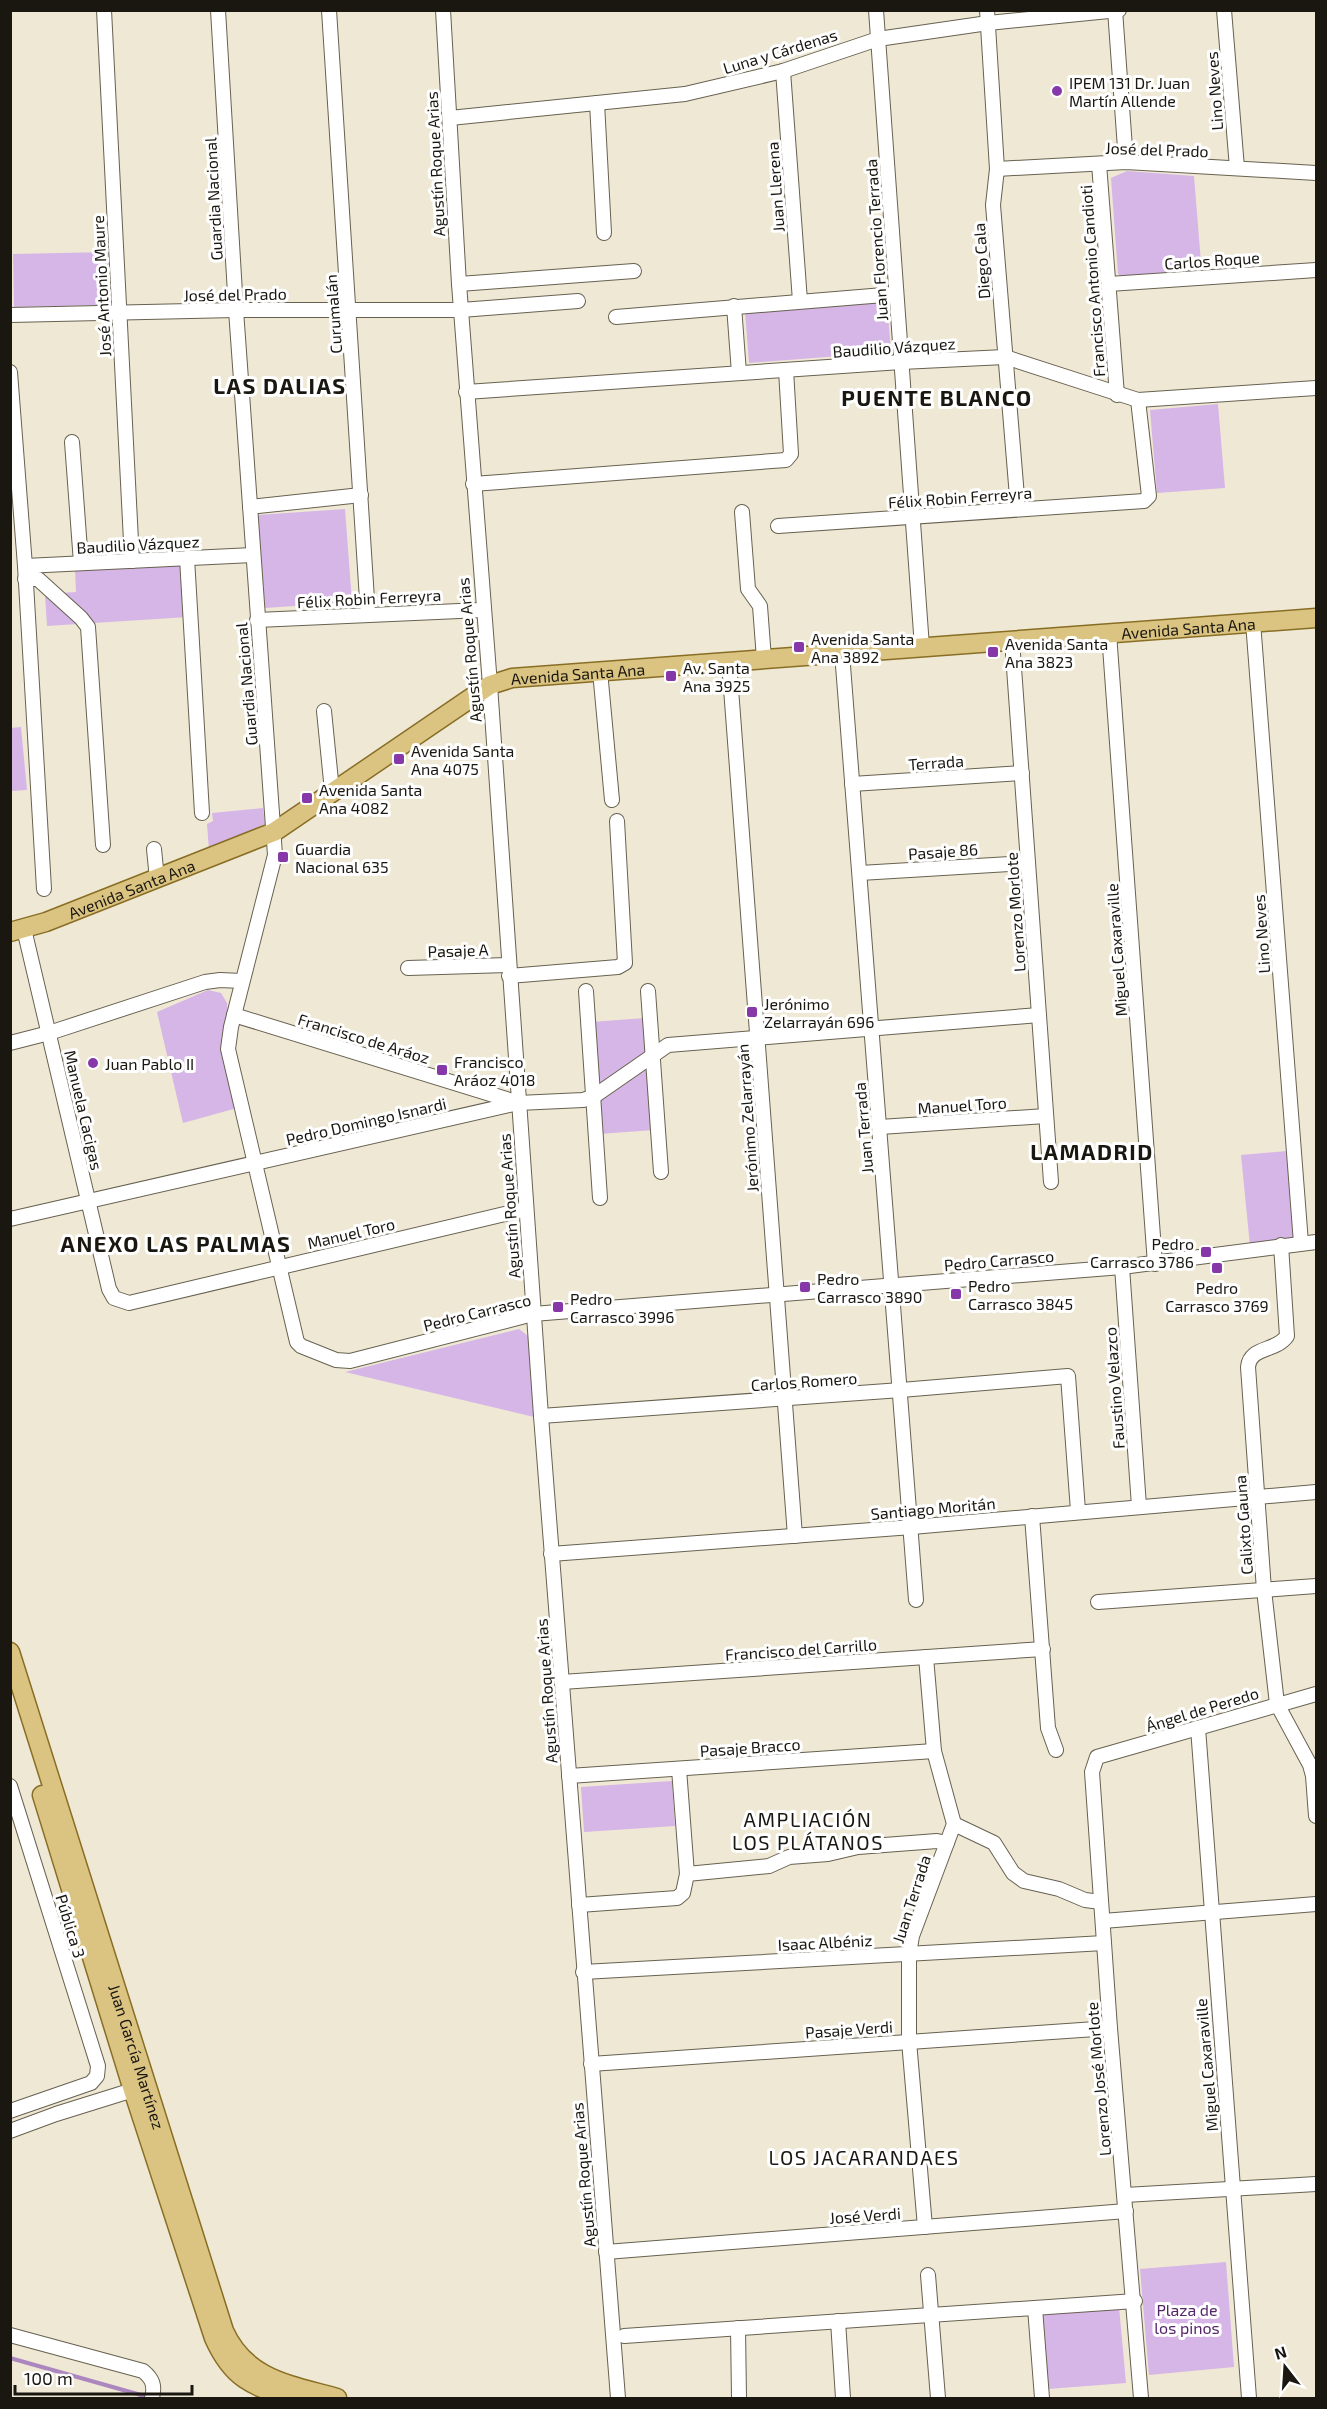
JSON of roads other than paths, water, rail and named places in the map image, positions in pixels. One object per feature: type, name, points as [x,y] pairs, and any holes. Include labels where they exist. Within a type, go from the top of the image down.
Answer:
[{"type":"main road","name":"Avenida Santa Ana","points":[[17,931],[157,879],[274,832],[490,685],[512,678],[1317,618]]},
{"type":"main road","name":"Juan García Martínez","points":[[10,1652],[224,2331],[235,2351],[252,2368],[282,2382],[337,2398]]},
{"type":"main road","name":"Juan García Martínez","points":[[10,1693],[133,2090],[214,2338],[222,2356],[234,2373],[243,2379],[292,2398]]},
{"type":"street","name":"José Antonio Maure","points":[[104,10],[132,561]]},
{"type":"street","name":"Guardia Nacional","points":[[218,10],[257,620],[274,832],[273,868],[242,981],[228,1049],[297,1342]]},
{"type":"street","name":"Curumalán","points":[[329,10],[368,615]]},
{"type":"street","name":"Agustín Roque Arias","points":[[442,10],[466,392],[482,610],[490,685],[533,1314],[618,2398]]},
{"type":"street","name":"Juan Florencio Terrada","points":[[876,10],[922,647]]},
{"type":"street","name":"Luna y Cárdenas","points":[[450,118],[704,91],[783,71],[878,39],[987,17],[1119,10]]},
{"type":"street","name":"Lino Neves","points":[[1224,10],[1237,168]]},
{"type":"street","points":[[1115,11],[1126,162]]},
{"type":"street","name":"Diego Cala","points":[[987,17],[997,169],[993,206],[1018,509]]},
{"type":"street","name":"Juan Llerena","points":[[783,71],[800,301]]},
{"type":"street","points":[[597,103],[604,233]]},
{"type":"street","name":"José del Prado","points":[[997,169],[1126,162],[1317,173]]},
{"type":"street","name":"Francisco Antonio Candioti","points":[[1100,164],[1118,395]]},
{"type":"street","name":"Carlos Roque","points":[[1109,284],[1317,270]]},
{"type":"street","points":[[459,284],[634,272]]},
{"type":"street","points":[[616,316],[896,294]]},
{"type":"street","name":"José del Prado","points":[[10,315],[236,310],[461,310],[579,301]]},
{"type":"street","points":[[734,306],[739,373]]},
{"type":"street","name":"Baudilio Vázquez","points":[[466,392],[1005,357],[1138,400],[1317,388]]},
{"type":"street","points":[[473,484],[786,460],[791,454],[791,446],[786,370]]},
{"type":"street","points":[[10,372],[44,889]]},
{"type":"street","name":"Félix Robin Ferreyra","points":[[778,526],[1144,501],[1149,496],[1138,400]]},
{"type":"street","points":[[72,442],[81,563]]},
{"type":"street","points":[[250,507],[361,495]]},
{"type":"street","points":[[742,512],[748,589],[760,606],[764,659]]},
{"type":"street","name":"Baudilio Vázquez","points":[[25,573],[81,563],[253,555]]},
{"type":"street","points":[[187,558],[202,813]]},
{"type":"street","points":[[25,573],[38,579],[88,627],[103,845]]},
{"type":"street","name":"Félix Robin Ferreyra","points":[[257,620],[482,610]]},
{"type":"street","name":"Lino Neves","points":[[1253,622],[1301,1243]]},
{"type":"street","name":"Miguel Caxaraville","points":[[1109,633],[1155,1264]]},
{"type":"street","name":"Lorenzo Morlote","points":[[1012,640],[1051,1182]]},
{"type":"street","name":"Juan Terrada","points":[[842,653],[916,1600]]},
{"type":"street","name":"Jerónimo Zelarrayán","points":[[729,662],[795,1536]]},
{"type":"street","points":[[600,671],[612,800]]},
{"type":"street","points":[[324,711],[332,791]]},
{"type":"street","name":"Terrada","points":[[852,784],[1022,773]]},
{"type":"street","name":"Pasaje A","points":[[408,968],[509,971],[618,967],[625,963],[616,821]]},
{"type":"street","points":[[154,849],[157,879]]},
{"type":"street","name":"Pasaje 86","points":[[860,873],[1028,863]]},
{"type":"street","name":"Manuela Cacigas","points":[[17,931],[49,1034],[109,1290],[114,1298]]},
{"type":"street","points":[[10,1043],[49,1034],[205,982],[242,981]]},
{"type":"street","points":[[586,991],[600,1198]]},
{"type":"street","points":[[648,991],[661,1172]]},
{"type":"street","name":"Francisco de Aráoz","points":[[234,1015],[518,1103]]},
{"type":"street","name":"Pedro Domingo Isnardi","points":[[10,1219],[518,1103],[583,1100],[593,1097],[668,1045],[1039,1015]]},
{"type":"street","name":"Manuel Toro","points":[[880,1127],[1046,1116]]},
{"type":"street","name":"Manuel Toro","points":[[114,1298],[129,1303],[526,1209]]},
{"type":"street","name":"Pedro Carrasco","points":[[297,1342],[301,1346],[336,1360],[350,1361],[533,1314],[1155,1264],[1281,1245],[1317,1242]]},
{"type":"street","name":"Calixto Gauna","points":[[1281,1245],[1287,1336],[1275,1347],[1257,1352],[1248,1360],[1248,1367],[1264,1590],[1277,1704],[1310,1765],[1317,1816]]},
{"type":"street","name":"Faustino Velazco","points":[[1122,1267],[1139,1506]]},
{"type":"street","name":"Carlos Romero","points":[[541,1416],[1068,1376],[1078,1511]]},
{"type":"street","name":"Santiago Moritán","points":[[552,1554],[912,1527],[1317,1492]]},
{"type":"street","points":[[1032,1516],[1048,1728],[1056,1750]]},
{"type":"street","points":[[1098,1602],[1317,1586]]},
{"type":"street","name":"Francisco del Carrillo","points":[[562,1682],[1043,1649]]},
{"type":"street","points":[[926,1657],[934,1751],[954,1824],[994,1843],[1013,1873],[1024,1881],[1059,1889],[1085,1900],[1101,1902]]},
{"type":"street","name":"Ángel de Peredo","points":[[1097,1757],[1317,1694]]},
{"type":"street","name":"Miguel Caxaraville","points":[[1198,1728],[1210,1913],[1249,2398]]},
{"type":"street","name":"Pasaje Bracco","points":[[569,1776],[934,1751]]},
{"type":"street","name":"Lorenzo José Morlote","points":[[1097,1757],[1092,1772],[1101,1902],[1142,2398]]},
{"type":"street","points":[[579,1905],[677,1898],[683,1893],[687,1874],[679,1769]]},
{"type":"street","name":"Pública 3","points":[[10,1786],[96,2061],[97,2076],[86,2085],[10,2111]]},
{"type":"street","name":"Juan Terrada","points":[[925,2227],[909,2041],[909,1954],[912,1936],[954,1824]]},
{"type":"street","points":[[687,1874],[769,1866],[789,1857],[828,1854],[858,1846],[938,1840],[947,1843]]},
{"type":"street","points":[[1103,1921],[1317,1904]]},
{"type":"street","name":"Isaac Albéniz","points":[[583,1972],[1104,1943]]},
{"type":"street","name":"Pasaje Verdi","points":[[591,2064],[1110,2028]]},
{"type":"street","points":[[10,2131],[133,2090]]},
{"type":"street","points":[[1125,2195],[1317,2184]]},
{"type":"street","name":"José Verdi","points":[[606,2252],[1126,2211]]},
{"type":"street","points":[[928,2275],[938,2398]]},
{"type":"street","points":[[624,2336],[1135,2301]]},
{"type":"street","points":[[1035,2308],[1042,2398]]},
{"type":"street","points":[[838,2322],[843,2398]]},
{"type":"street","points":[[738,2328],[739,2398]]},
{"type":"street","points":[[10,2335],[143,2372],[151,2378],[153,2396]]},
{"type":"waterway","points":[[10,2358],[148,2397]]},
{"type":"place","name":"IPEM 131 Dr. Juan Martín Allende","points":[[1057,91]]},
{"type":"place","name":"Avenida Santa Ana 3892","points":[[799,647]]},
{"type":"place","name":"Avenida Santa Ana 3823","points":[[993,652]]},
{"type":"place","name":"Av. Santa Ana 3925","points":[[671,676]]},
{"type":"place","name":"Avenida Santa Ana 4075","points":[[399,759]]},
{"type":"place","name":"Avenida Santa Ana 4082","points":[[307,798]]},
{"type":"place","name":"Guardia Nacional 635","points":[[283,857]]},
{"type":"place","name":"Jerónimo Zelarrayán 696","points":[[752,1012]]},
{"type":"place","name":"Juan Pablo II","points":[[93,1063]]},
{"type":"place","name":"Francisco Aráoz 4018","points":[[442,1070]]},
{"type":"place","name":"Pedro Carrasco 3786","points":[[1206,1252]]},
{"type":"place","name":"Pedro Carrasco 3769","points":[[1217,1268]]},
{"type":"place","name":"Pedro Carrasco 3890","points":[[805,1287]]},
{"type":"place","name":"Pedro Carrasco 3845","points":[[956,1294]]},
{"type":"place","name":"Pedro Carrasco 3996","points":[[558,1307]]},
{"type":"district","name":"LAS DALIAS","points":[[280,385]]},
{"type":"district","name":"PUENTE BLANCO","points":[[937,397]]},
{"type":"district","name":"LAMADRID","points":[[1092,1151]]},
{"type":"district","name":"ANEXO LAS PALMAS","points":[[176,1243]]},
{"type":"district","name":"AMPLIACIÓN LOS PLÁTANOS","points":[[808,1830]]},
{"type":"district","name":"LOS JACARANDAES","points":[[864,2157]]},
{"type":"park label","name":"Plaza de los pinos","points":[[1187,2318]]}]
